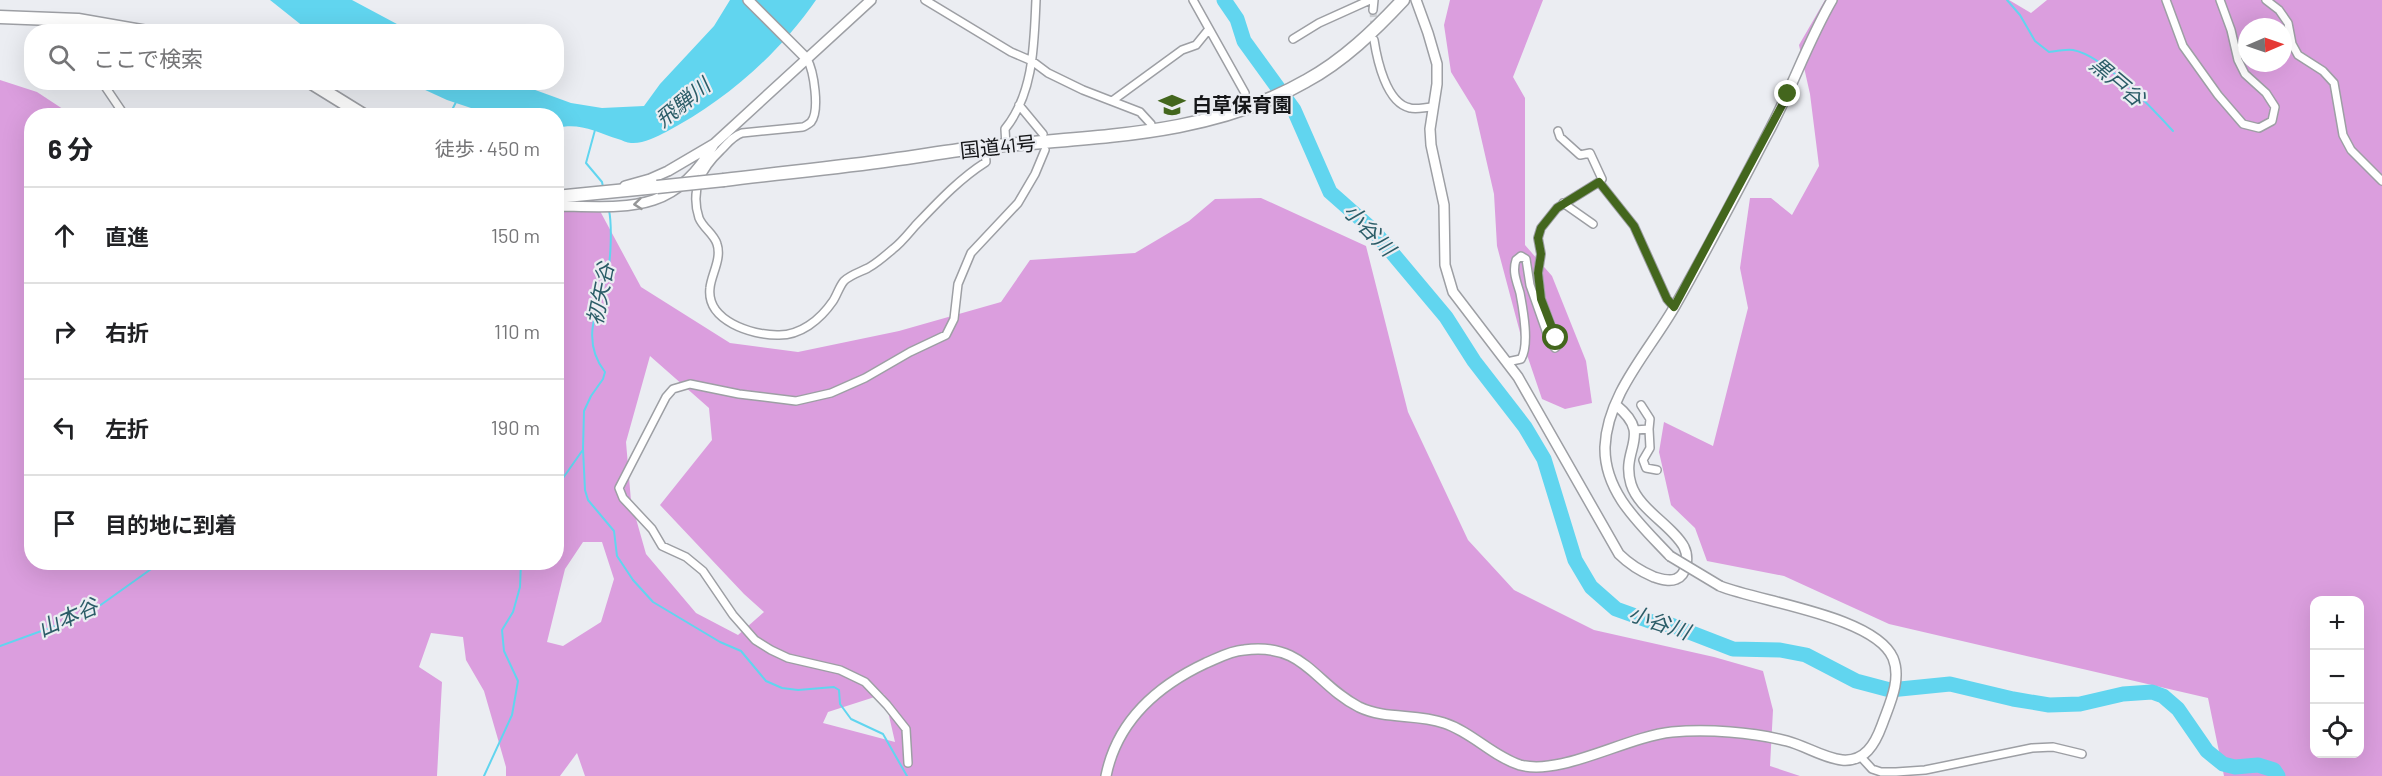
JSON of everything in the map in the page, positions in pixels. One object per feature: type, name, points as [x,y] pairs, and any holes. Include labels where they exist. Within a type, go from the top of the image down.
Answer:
[{"type":"highway","name":"国道41号","points":[[564,196],[724,180],[985,147],[1191,125],[1226,115],[1282,94],[1309,80],[1347,53],[1381,24],[1404,0]]},
{"type":"highway","points":[[0,17],[67,19],[88,24]]},
{"type":"highway","points":[[323,90],[352,108]]},
{"type":"street","points":[[748,0],[807,60],[813,71],[816,111],[811,123],[802,127],[742,133],[735,136],[704,168],[696,186],[696,207],[700,222],[718,245],[710,300],[720,315],[734,326],[751,333],[778,335],[795,333],[808,327],[832,302],[843,282],[870,267],[896,247],[937,202],[972,171],[986,162],[985,147]]},
{"type":"street","points":[[605,193],[659,175],[714,144],[871,0]]},
{"type":"street","points":[[925,0],[1056,77],[1140,112],[1152,130]]},
{"type":"street","points":[[1006,146],[1005,129],[1015,116],[1032,69],[1036,0]]},
{"type":"street","points":[[1193,0],[1245,93]]},
{"type":"street","points":[[1293,39],[1319,23],[1372,0],[1373,10]]},
{"type":"street","points":[[1416,0],[1437,64],[1431,145],[1444,205],[1445,265],[1453,292],[1518,377],[1619,554],[1630,565],[1644,572],[1670,581],[1679,578],[1684,573],[1687,558],[1684,547],[1638,499],[1631,485],[1629,461],[1635,429],[1633,421],[1616,405]]},
{"type":"street","points":[[1106,776],[1115,748],[1124,730],[1133,716],[1154,695],[1184,674],[1227,654],[1258,649],[1274,650],[1301,661],[1345,699],[1365,710],[1387,716],[1443,722],[1469,735],[1503,758],[1530,767],[1559,765],[1621,744],[1672,732],[1726,733],[1765,737],[1788,741],[1830,758],[1845,760],[1861,757],[1873,746],[1893,694],[1896,678],[1893,658],[1887,650],[1869,635],[1811,610],[1750,597],[1720,586],[1670,556],[1639,524],[1621,501],[1608,476],[1605,446],[1612,415],[1623,388],[1674,307],[1785,101],[1811,40],[1832,0]]},
{"type":"street","points":[[2166,0],[2188,56],[2243,124],[2259,128],[2272,121],[2275,107],[2266,93],[2246,74],[2238,60],[2231,30],[2220,0]]},
{"type":"street","points":[[2266,0],[2279,10],[2288,23],[2292,44],[2298,55],[2323,71],[2334,83],[2343,135],[2351,150],[2382,181]]},
{"type":"street","points":[[1112,101],[1182,50],[1196,45],[1209,29]]},
{"type":"street","points":[[1374,40],[1378,64],[1402,105],[1411,108],[1433,107]]},
{"type":"street","points":[[107,90],[120,108]]},
{"type":"street","points":[[1019,105],[1043,134]]},
{"type":"street","points":[[1507,362],[1521,359],[1526,346],[1515,265],[1521,256],[1526,259],[1530,285],[1550,342],[1555,348],[1558,345],[1541,299],[1538,273],[1541,254],[1538,238],[1545,222],[1563,203],[1602,179],[1590,153],[1580,155],[1560,137],[1558,131]]},
{"type":"street","points":[[564,207],[644,204],[662,199],[674,191],[706,158],[714,144]]},
{"type":"street","points":[[908,763],[906,729],[865,682],[840,670],[788,658],[755,640],[733,615],[703,571],[686,557],[662,546],[652,530],[623,498],[619,488],[666,397],[673,389],[690,384],[739,394],[796,401],[840,389],[946,335],[954,319],[958,284],[972,253],[1018,203],[1035,174],[1045,150]]},
{"type":"street","points":[[1599,182],[1634,226],[1667,299],[1674,307]]},
{"type":"street","points":[[1563,203],[1593,224]]},
{"type":"street","points":[[1641,405],[1650,419],[1650,448],[1643,460],[1646,468],[1657,470]]},
{"type":"street","points":[[1635,429],[1649,429]]},
{"type":"street","points":[[1861,757],[1872,769],[1881,772],[1896,772],[1925,770],[2032,748],[2053,747],[2082,754]]},
{"type":"shaded area","points":[[1450,0],[1543,0],[1513,77],[1525,98],[1525,245],[1552,276],[1586,361],[1592,403],[1565,409],[1542,399],[1522,340],[1497,246],[1494,194],[1475,111],[1451,72],[1444,25]]},
{"type":"shaded area","points":[[1825,0],[2009,0],[2031,13],[2047,0],[2382,0],[2382,776],[2224,776],[2208,698],[1889,624],[1784,576],[1707,561],[1695,528],[1671,505],[1659,452],[1664,422],[1713,446],[1748,308],[1740,268],[1750,198],[1771,198],[1792,215],[1819,166],[1810,94],[1799,45]]},
{"type":"shaded area","points":[[0,80],[24,88],[24,90],[37,92],[61,108],[24,108],[24,570],[564,570],[564,196],[593,198],[641,287],[730,343],[798,352],[899,331],[1001,302],[1030,260],[1135,253],[1189,221],[1215,199],[1261,198],[1366,246],[1408,412],[1468,540],[1514,590],[1594,630],[1714,657],[1763,671],[1773,710],[1770,766],[1800,776],[585,776],[577,753],[560,776],[506,776],[506,767],[484,691],[466,660],[463,637],[431,633],[419,667],[442,682],[437,776],[0,776]],"holes":[[[650,356],[709,408],[712,440],[660,505],[764,612],[738,635],[696,613],[646,554],[631,501],[626,442]],[[583,542],[602,542],[614,579],[601,622],[563,646],[547,642],[565,569]],[[884,694],[895,742],[823,723],[828,712]]]},
{"type":"water","points":[[270,0],[352,0],[397,24],[300,24]]},
{"type":"water","name":"飛騨川","points":[[730,0],[816,0],[785,39],[749,75],[688,120],[645,141],[628,143],[580,127],[564,126],[564,108],[471,108],[425,90],[535,90],[571,103],[602,108],[644,106],[660,84],[714,26]]},
{"type":"waterway","name":"小谷川","points":[[1224,0],[1237,19],[1244,41],[1294,110],[1330,192],[1373,230],[1446,317],[1474,361],[1525,427],[1544,459],[1575,560],[1591,587],[1616,609],[1655,623],[1671,625],[1733,649],[1780,650],[1806,655],[1856,681],[1890,690],[1950,684],[2049,705],[2080,704],[2123,694],[2152,692],[2163,696],[2178,709],[2207,751],[2223,764],[2235,767],[2258,765],[2274,770],[2278,776]]},
{"type":"waterway","name":"黒戸谷","points":[[2007,0],[2020,15],[2035,41],[2049,52],[2073,50],[2099,62],[2126,84],[2173,131]]},
{"type":"waterway","name":"山本谷","points":[[453,108],[456,102]]},
{"type":"waterway","name":"初矢谷","points":[[595,130],[586,163],[602,182],[603,187]]},
{"type":"waterway","points":[[609,210],[611,232],[609,265],[593,322],[592,335],[597,360],[605,372],[584,411],[583,449],[585,490],[588,500],[614,531],[617,556],[633,580],[653,602],[720,642],[741,651],[766,681],[782,688],[798,690],[834,687],[839,690],[840,704],[851,719],[883,734],[907,776]]},
{"type":"waterway","name":"初矢谷","points":[[564,477],[582,451]]},
{"type":"waterway","name":"山本谷","points":[[0,646],[88,614],[150,570]]},
{"type":"waterway","name":"初矢谷","points":[[484,776],[512,715],[518,681],[504,651],[502,630],[513,612],[520,587],[521,570]]},
{"type":"tunnel","points":[[1373,10],[1374,29]]},
{"type":"place","name":"白草保育園","points":[[1172,105]]},
{"type":"route","points":[[1556,338],[1541,299],[1538,273],[1541,254],[1538,238],[1541,228],[1557,208],[1599,182],[1634,226],[1667,299],[1674,307],[1788,94]]}]
